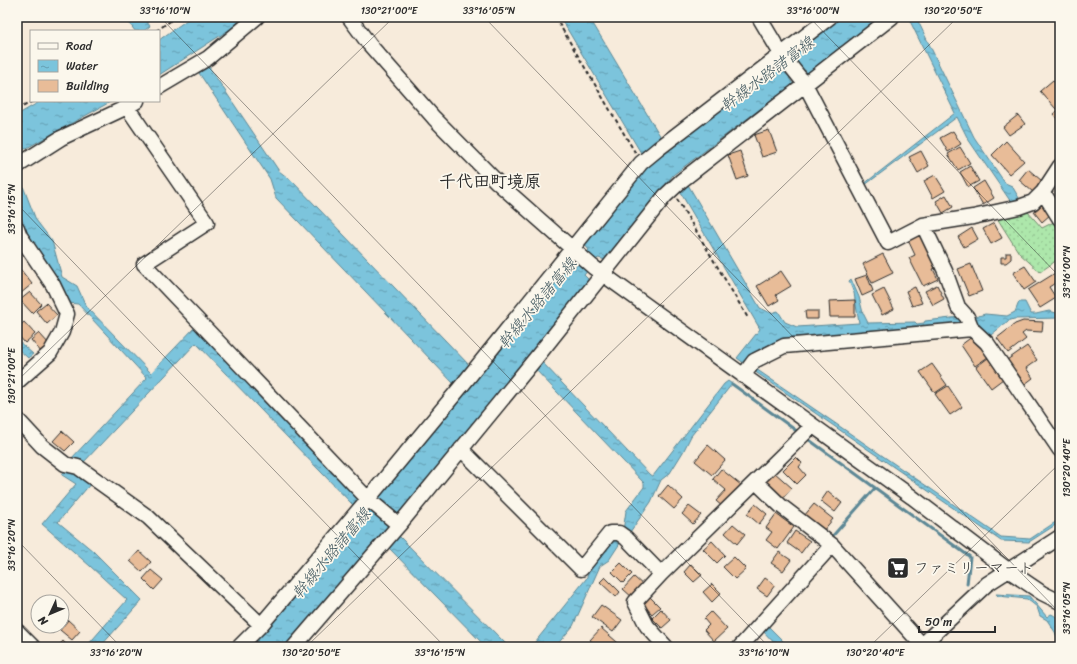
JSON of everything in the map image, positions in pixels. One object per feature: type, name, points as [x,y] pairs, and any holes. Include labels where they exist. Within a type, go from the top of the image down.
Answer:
[{"type":"street","points":[[160,86],[208,58],[257,17]]},
{"type":"street","points":[[349,17],[369,44],[434,118],[497,182],[598,271],[912,498],[1008,570],[1042,593],[1060,602]]},
{"type":"street","points":[[759,17],[784,57],[802,82],[888,243],[923,225],[1019,207],[1033,202],[1043,192],[1060,166]]},
{"type":"street","points":[[239,647],[373,503],[468,379],[577,253],[641,163],[784,57],[830,17]]},
{"type":"street","points":[[294,647],[394,521],[460,449],[533,361],[597,281],[598,271],[676,185],[802,82],[892,17]]},
{"type":"street","points":[[17,166],[61,138],[132,104],[207,223],[144,264],[373,503],[394,521]]},
{"type":"street","points":[[1043,192],[1060,219]]},
{"type":"street","points":[[923,225],[945,271],[958,307],[967,317],[972,329],[987,343],[1060,450]]},
{"type":"street","points":[[17,228],[20,236],[53,285],[67,314],[62,332],[50,353],[17,382]]},
{"type":"street","points":[[743,376],[754,361],[784,346],[972,329]]},
{"type":"street","points":[[17,419],[42,446],[148,517],[261,625]]},
{"type":"street","points":[[666,647],[648,626],[635,602],[661,574],[806,432],[811,425]]},
{"type":"street","points":[[460,449],[581,569],[610,533],[622,535],[661,574]]},
{"type":"street","points":[[756,482],[781,506],[829,542],[921,646],[987,584],[1060,538]]},
{"type":"street","points":[[740,647],[829,542]]},
{"type":"street","points":[[17,631],[32,647]]},
{"type":"path","points":[[157,30],[176,17]]},
{"type":"path","points":[[554,17],[641,163]]},
{"type":"path","points":[[17,110],[31,102]]},
{"type":"path","points":[[676,185],[748,318]]},
{"type":"green space","points":[[1027,211],[1042,228],[1058,220],[1060,223],[1060,258],[1040,272],[1019,253],[997,218]]},
{"type":"water","points":[[125,17],[143,17],[150,26],[145,30],[134,30]]},
{"type":"water","points":[[191,17],[243,17],[232,28],[160,74],[160,39]]},
{"type":"water","points":[[560,17],[589,17],[662,139],[641,153]]},
{"type":"water","points":[[840,17],[880,17],[807,73],[805,70],[802,72],[793,61],[796,58],[792,53]]},
{"type":"water","points":[[908,17],[916,17],[974,137],[1005,183],[1012,186],[1019,198],[1011,202],[968,139],[957,117],[865,185],[864,184],[955,113]]},
{"type":"water","name":"幹線水路諸富線","points":[[780,62],[792,76],[789,78],[793,84],[673,175],[606,260],[598,258],[584,275],[591,282],[391,525],[288,647],[250,647],[370,508],[502,347],[568,263],[575,267],[589,250],[584,244],[647,166]]},
{"type":"water","points":[[209,67],[279,171],[292,181],[470,366],[455,385],[276,198],[270,179],[199,73]]},
{"type":"water","points":[[39,102],[110,102],[23,150],[17,155],[17,115]]},
{"type":"water","points":[[21,181],[36,220],[52,241],[62,277],[77,286],[86,306],[151,373],[196,326],[361,497],[353,505],[196,343],[83,463],[92,482],[58,522],[93,551],[142,600],[100,647],[86,647],[127,600],[42,524],[76,484],[62,475],[70,460],[147,378],[78,304],[68,303],[34,249],[17,207],[17,182]]},
{"type":"water","points":[[687,183],[760,308],[771,313],[778,311],[785,322],[797,327],[859,323],[854,293],[849,281],[851,279],[868,323],[915,322],[917,324],[924,323],[925,321],[960,317],[962,321],[961,324],[926,327],[924,325],[918,326],[917,328],[783,338],[752,353],[745,364],[737,358],[760,329],[679,190]]},
{"type":"water","points":[[1019,302],[1025,302],[1031,314],[1049,311],[1060,314],[1060,318],[1014,319],[1008,321],[991,335],[987,334],[974,321],[975,317],[985,314],[1007,316],[1015,312]]},
{"type":"water","points":[[17,340],[33,354],[28,358],[17,348]]},
{"type":"water","points":[[541,361],[650,475],[653,476],[724,384],[728,381],[732,384],[691,436],[670,473],[661,480],[651,502],[630,532],[626,534],[609,560],[600,566],[573,626],[555,647],[531,647],[586,579],[594,560],[611,540],[623,531],[626,511],[644,487],[644,483],[534,368]]},
{"type":"water","points":[[756,369],[1001,537],[1030,539],[1060,519],[1060,522],[1029,542],[1001,541],[754,371]]},
{"type":"water","points":[[398,535],[509,647],[486,647],[388,547]]},
{"type":"water","points":[[996,594],[1029,596],[1047,617],[1051,614],[1060,622],[1060,643],[1047,620],[1040,616],[1037,607],[1027,599],[998,596]]},
{"type":"water","points":[[767,625],[789,647],[778,647],[762,630]]},
{"type":"building","points":[[1053,80],[1060,89],[1060,106],[1056,109],[1040,91]]},
{"type":"building","points":[[1060,109],[1060,122],[1053,114]]},
{"type":"building","points":[[1018,115],[1025,124],[1009,135],[1003,127]]},
{"type":"building","points":[[769,130],[777,152],[762,157],[754,135]]},
{"type":"building","points":[[953,131],[961,144],[948,152],[940,138]]},
{"type":"building","points":[[1006,141],[1024,161],[1009,174],[992,155]]},
{"type":"building","points":[[960,147],[970,163],[958,170],[948,154]]},
{"type":"building","points":[[740,151],[748,176],[737,180],[728,155]]},
{"type":"building","points":[[921,151],[929,166],[918,173],[909,157]]},
{"type":"building","points":[[970,166],[979,181],[968,187],[960,172]]},
{"type":"building","points":[[1028,169],[1042,181],[1033,192],[1019,180]]},
{"type":"building","points":[[935,175],[945,191],[933,198],[924,181]]},
{"type":"building","points":[[984,181],[994,198],[983,205],[973,188]]},
{"type":"building","points":[[1060,193],[1060,206],[1054,201]]},
{"type":"building","points":[[946,195],[953,207],[943,213],[936,201]]},
{"type":"building","points":[[1043,204],[1051,214],[1042,222],[1034,212]]},
{"type":"building","points":[[994,223],[1002,238],[991,244],[983,229]]},
{"type":"building","points":[[972,228],[978,239],[964,247],[958,237]]},
{"type":"building","points":[[920,232],[938,267],[933,269],[938,279],[923,286],[909,258],[915,255],[907,238]]},
{"type":"building","points":[[1006,253],[1011,253],[1011,259],[1006,263],[1001,263],[1001,257],[1006,257]]},
{"type":"building","points":[[883,254],[893,273],[872,283],[863,264]]},
{"type":"building","points":[[971,264],[982,291],[969,296],[958,269]]},
{"type":"building","points":[[1025,266],[1036,282],[1024,290],[1013,273]]},
{"type":"building","points":[[21,270],[32,284],[20,294],[17,290],[17,274]]},
{"type":"building","points":[[1060,270],[1060,280],[1049,287],[1056,298],[1040,308],[1028,290]]},
{"type":"building","points":[[781,271],[791,286],[776,295],[779,300],[769,306],[757,286]]},
{"type":"building","points":[[867,275],[873,291],[862,296],[855,279]]},
{"type":"building","points":[[937,285],[944,299],[933,305],[925,291]]},
{"type":"building","points":[[915,287],[922,303],[912,306],[906,291]]},
{"type":"building","points":[[884,289],[894,309],[882,315],[872,295]]},
{"type":"building","points":[[30,292],[41,304],[32,313],[20,300]]},
{"type":"building","points":[[1060,299],[1060,308],[1058,308],[1056,300]]},
{"type":"building","points":[[855,300],[855,317],[830,317],[829,301]]},
{"type":"building","points":[[46,303],[57,315],[47,324],[36,311]]},
{"type":"building","points":[[805,311],[818,311],[818,319],[806,319]]},
{"type":"building","points":[[1023,321],[1043,322],[1042,332],[1026,331],[1022,334],[1026,339],[1008,353],[997,338],[1015,324]]},
{"type":"building","points":[[24,322],[35,334],[25,343],[17,334],[17,328]]},
{"type":"building","points":[[39,333],[50,345],[42,353],[31,340]]},
{"type":"building","points":[[973,336],[988,357],[975,366],[961,345]]},
{"type":"building","points":[[1027,346],[1037,360],[1026,368],[1033,378],[1025,384],[1007,360]]},
{"type":"building","points":[[988,358],[1003,379],[991,388],[976,367]]},
{"type":"building","points":[[932,364],[947,385],[935,393],[920,372]]},
{"type":"building","points":[[948,386],[962,407],[950,415],[935,394]]},
{"type":"building","points":[[62,431],[74,442],[65,451],[53,441]]},
{"type":"building","points":[[708,445],[725,460],[712,475],[695,461]]},
{"type":"building","points":[[796,457],[802,463],[799,467],[806,475],[797,484],[783,470]]},
{"type":"building","points":[[721,469],[741,485],[723,507],[716,501],[726,490],[713,479]]},
{"type":"building","points":[[774,472],[792,488],[781,500],[764,484]]},
{"type":"building","points":[[668,485],[683,499],[674,509],[659,496]]},
{"type":"building","points":[[828,491],[842,503],[835,512],[821,501]]},
{"type":"building","points":[[755,504],[767,514],[759,524],[747,514]]},
{"type":"building","points":[[814,504],[833,519],[823,531],[804,516]]},
{"type":"building","points":[[689,506],[701,515],[693,524],[682,514]]},
{"type":"building","points":[[776,514],[794,527],[778,549],[766,540],[772,532],[766,528]]},
{"type":"building","points":[[733,524],[745,534],[737,544],[725,533]]},
{"type":"building","points":[[795,531],[810,541],[801,553],[787,543]]},
{"type":"building","points":[[712,541],[725,555],[717,563],[703,549]]},
{"type":"building","points":[[139,551],[151,562],[142,572],[130,561]]},
{"type":"building","points":[[779,552],[791,560],[783,571],[771,563]]},
{"type":"building","points":[[734,557],[746,569],[735,579],[723,567]]},
{"type":"building","points":[[621,563],[632,574],[623,583],[612,572]]},
{"type":"building","points":[[691,564],[702,575],[694,582],[684,572]]},
{"type":"building","points":[[151,570],[163,580],[154,590],[143,579]]},
{"type":"building","points":[[605,577],[620,592],[616,597],[600,582]]},
{"type":"building","points":[[634,577],[644,586],[633,598],[623,589]]},
{"type":"building","points":[[765,578],[775,585],[767,596],[757,589]]},
{"type":"building","points":[[712,584],[721,593],[712,602],[703,592]]},
{"type":"building","points":[[649,596],[660,607],[652,614],[642,603]]},
{"type":"building","points":[[601,605],[622,620],[613,632],[592,617]]},
{"type":"building","points":[[661,609],[671,620],[662,628],[652,618]]},
{"type":"building","points":[[711,612],[727,629],[714,641],[704,630],[709,625],[704,619]]},
{"type":"building","points":[[70,622],[80,631],[72,640],[65,634],[70,634]]},
{"type":"building","points":[[601,628],[617,642],[612,647],[598,647],[590,640]]},
{"type":"building","points":[[63,641],[69,647],[57,647]]},
{"type":"waterway","points":[[732,384],[798,432]]},
{"type":"waterway","points":[[808,439],[970,557],[967,584]]},
{"type":"waterway","points":[[830,539],[875,488]]},
{"type":"place","name":"ファミリーマート","points":[[898,568]]},
{"type":"district","name":"千代田町境原","points":[[490,181]]}]
